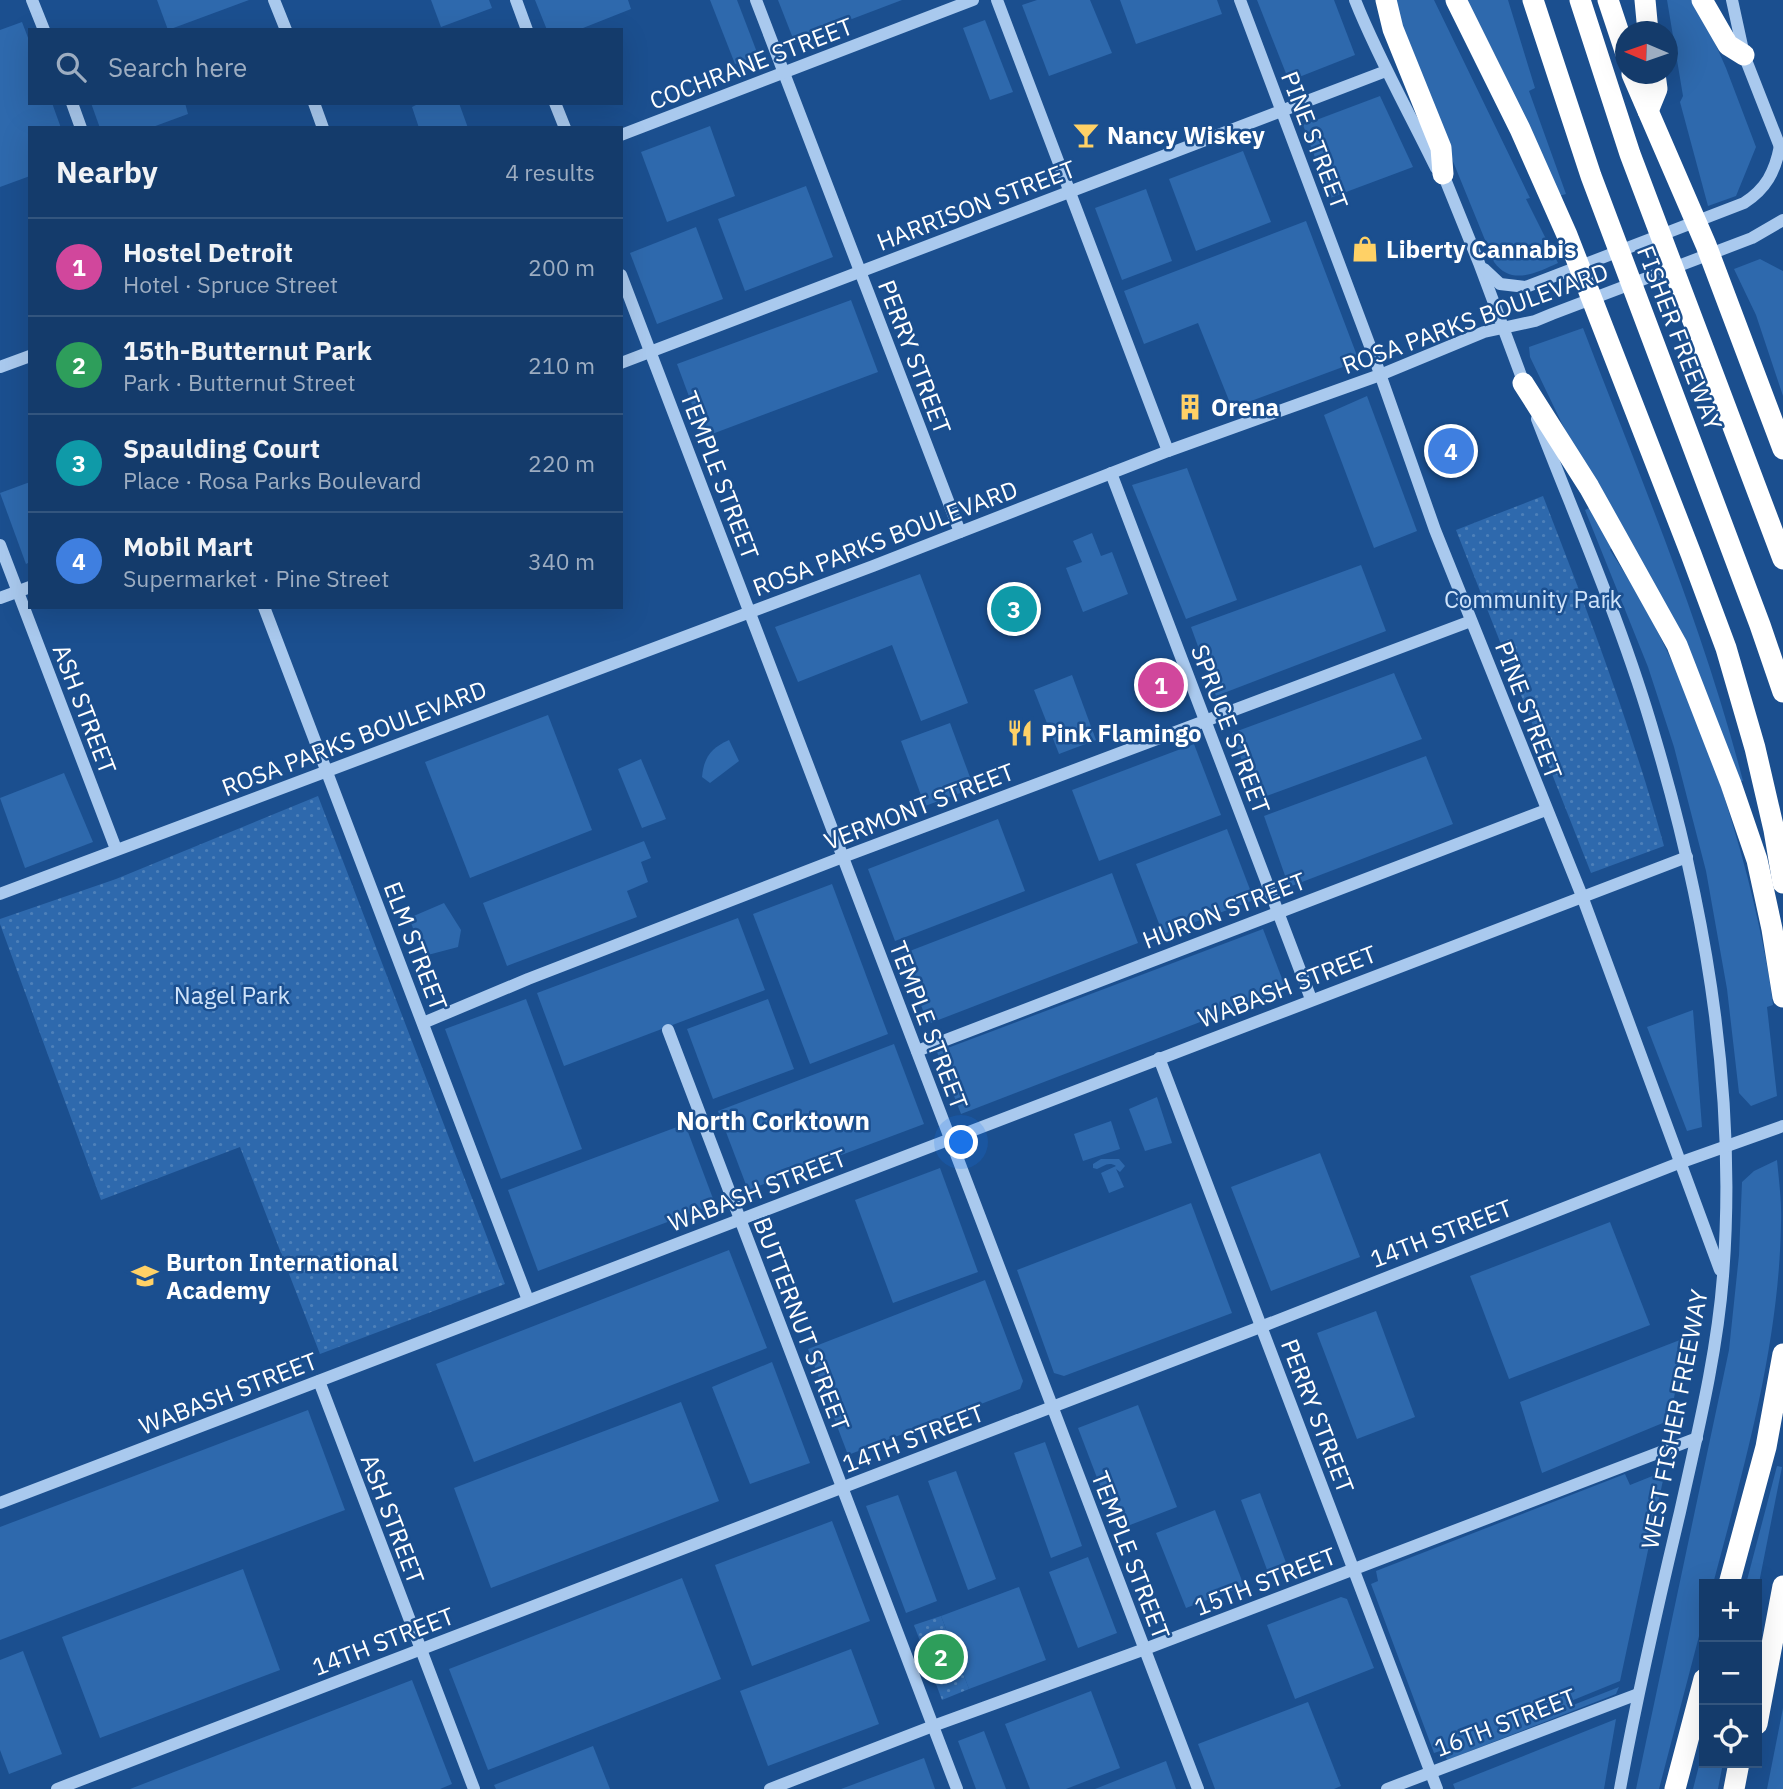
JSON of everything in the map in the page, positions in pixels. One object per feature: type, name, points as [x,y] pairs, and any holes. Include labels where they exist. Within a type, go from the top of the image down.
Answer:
[{"type":"highway","points":[[1386,0],[1393,29],[1441,148],[1443,174]]},
{"type":"highway","points":[[1456,0],[1520,129],[1567,236],[1726,648],[1755,748],[1783,883]]},
{"type":"highway","name":"FISHER FREEWAY","points":[[1533,0],[1591,176],[1783,692]]},
{"type":"highway","name":"FISHER FREEWAY","points":[[1580,0],[1630,154],[1783,559]]},
{"type":"highway","points":[[1608,0],[1615,21]]},
{"type":"highway","points":[[1645,0],[1647,21]]},
{"type":"highway","points":[[1703,0],[1728,45],[1744,55]]},
{"type":"highway","points":[[1636,84],[1706,246],[1783,449]]},
{"type":"highway","points":[[1648,111],[1657,89],[1656,84]]},
{"type":"highway","points":[[1523,383],[1589,486],[1677,645],[1731,784],[1757,860],[1773,929],[1783,997]]},
{"type":"highway","points":[[1730,1579],[1766,1447],[1783,1354]]},
{"type":"highway","points":[[1760,1705],[1783,1586]]},
{"type":"highway","points":[[1762,1688],[1766,1675]]},
{"type":"highway","points":[[1675,1789],[1699,1698]]},
{"type":"highway","points":[[1734,1789],[1738,1768]]},
{"type":"highway","points":[[1745,1789],[1749,1768]]},
{"type":"street","points":[[32,0],[43,28]]},
{"type":"street","points":[[274,0],[285,28]]},
{"type":"street","points":[[516,0],[526,28]]},
{"type":"street","name":"PERRY STREET","points":[[756,0],[960,532]]},
{"type":"street","name":"COCHRANE STREET","points":[[623,134],[973,0]]},
{"type":"street","points":[[997,0],[1168,451]]},
{"type":"street","name":"PINE STREET","points":[[1240,0],[1380,374],[1435,530],[1582,896],[1723,1277]]},
{"type":"street","points":[[1355,0],[1385,71]]},
{"type":"street","points":[[1732,0],[1744,55],[1782,151]]},
{"type":"street","name":"HARRISON STREET","points":[[623,362],[1385,71]]},
{"type":"street","name":"WEST FISHER FREEWAY","points":[[1385,71],[1400,95],[1436,168],[1443,174],[1626,651],[1655,737],[1687,857],[1713,995],[1724,1110],[1723,1277],[1697,1438],[1638,1694],[1620,1789]]},
{"type":"street","points":[[73,105],[80,126]]},
{"type":"street","points":[[315,105],[322,126]]},
{"type":"street","points":[[556,105],[564,126]]},
{"type":"street","name":"ROSA PARKS BOULEVARD","points":[[1479,263],[1500,284],[1518,287],[1538,283],[1736,206],[1761,192],[1782,151]]},
{"type":"street","name":"ROSA PARKS BOULEVARD","points":[[0,894],[1168,451],[1380,374],[1484,331],[1552,314],[1752,238],[1783,220]]},
{"type":"street","name":"TEMPLE STREET","points":[[623,280],[1198,1789]]},
{"type":"street","points":[[0,367],[28,357]]},
{"type":"street","name":"SPRUCE STREET","points":[[1111,474],[1311,999]]},
{"type":"street","name":"ASH STREET","points":[[0,545],[24,589]]},
{"type":"street","points":[[0,598],[24,589]]},
{"type":"street","name":"ASH STREET","points":[[31,609],[116,849]]},
{"type":"street","name":"ELM STREET","points":[[265,609],[528,1300]]},
{"type":"street","name":"VERMONT STREET","points":[[423,1023],[528,979],[843,857],[1471,621]]},
{"type":"street","name":"HURON STREET","points":[[917,1051],[1546,810]]},
{"type":"street","name":"WABASH STREET","points":[[0,1503],[1687,857]]},
{"type":"street","name":"BUTTERNUT STREET","points":[[668,1030],[957,1789]]},
{"type":"street","name":"PERRY STREET","points":[[1159,1058],[1437,1789]]},
{"type":"street","name":"14TH STREET","points":[[57,1789],[1679,1163],[1783,1126]]},
{"type":"street","name":"ASH STREET","points":[[318,1381],[474,1789]]},
{"type":"street","name":"15TH STREET","points":[[770,1789],[1697,1438]]},
{"type":"street","name":"16TH STREET","points":[[1387,1789],[1638,1694]]},
{"type":"green space","points":[[157,0],[249,0],[173,28],[167,28]]},
{"type":"green space","points":[[431,0],[489,0],[492,8],[441,27]]},
{"type":"green space","points":[[535,0],[628,0],[631,9],[583,28],[546,28]]},
{"type":"green space","points":[[710,0],[737,0],[758,55],[735,64]]},
{"type":"green space","points":[[778,0],[902,0],[794,41]]},
{"type":"green space","points":[[1037,0],[1090,0],[1112,53],[1049,76],[1022,5]]},
{"type":"green space","points":[[1120,0],[1217,0],[1222,14],[1136,44]]},
{"type":"green space","points":[[1257,0],[1334,0],[1355,55],[1289,81]]},
{"type":"green space","points":[[1392,0],[1434,0],[1530,198],[1526,199],[1558,263],[1533,273],[1516,276],[1508,274],[1494,262],[1419,78]]},
{"type":"green space","points":[[1467,0],[1508,0],[1535,88],[1529,91],[1566,194],[1559,196],[1498,61]]},
{"type":"green space","points":[[1667,0],[1696,0],[1756,147],[1736,196],[1708,206],[1680,102],[1683,96],[1678,66],[1678,21],[1670,21]]},
{"type":"green space","points":[[985,20],[1013,92],[990,100],[963,28]]},
{"type":"green space","points":[[22,22],[28,38],[28,105],[53,105],[60,126],[28,126],[28,177],[0,187],[0,30]]},
{"type":"green space","points":[[1380,96],[1413,167],[1330,198],[1303,125]]},
{"type":"green space","points":[[92,105],[186,105],[188,114],[155,126],[99,126]]},
{"type":"green space","points":[[460,105],[467,126],[418,126],[412,107]]},
{"type":"green space","points":[[710,126],[735,196],[667,222],[641,152]]},
{"type":"green space","points":[[1243,151],[1271,222],[1196,251],[1169,179]]},
{"type":"green space","points":[[806,186],[833,257],[745,291],[718,219]]},
{"type":"green space","points":[[1146,189],[1172,261],[1122,280],[1095,208]]},
{"type":"green space","points":[[1306,221],[1359,361],[1232,408],[1198,323],[1144,344],[1124,291]]},
{"type":"green space","points":[[696,227],[723,299],[657,324],[630,253]]},
{"type":"green space","points":[[1760,259],[1783,271],[1783,396],[1756,315],[1734,269]]},
{"type":"green space","points":[[851,300],[878,372],[704,437],[677,364]]},
{"type":"green space","points":[[1583,328],[1690,609],[1743,781],[1739,781],[1590,471],[1566,432],[1530,357],[1529,347]]},
{"type":"green space","points":[[1367,396],[1417,531],[1374,548],[1324,415]]},
{"type":"green space","points":[[1187,468],[1237,600],[1186,619],[1132,485]]},
{"type":"green space","points":[[28,483],[26,564],[0,493]]},
{"type":"green space","name":"Community Park","points":[[1543,496],[1623,713],[1664,846],[1591,873],[1456,530]]},
{"type":"green space","points":[[1589,508],[1675,667],[1709,750],[1748,879],[1771,989],[1773,1005],[1767,1007],[1777,1096],[1751,1106],[1739,1093],[1727,989],[1706,871],[1674,747],[1648,667],[1585,510]]},
{"type":"green space","points":[[1092,533],[1101,556],[1112,552],[1128,594],[1083,612],[1066,568],[1082,562],[1073,541]]},
{"type":"green space","points":[[1361,565],[1386,631],[1216,696],[1191,627]]},
{"type":"green space","points":[[920,574],[968,703],[921,721],[892,645],[798,682],[775,627]]},
{"type":"green space","points":[[1394,673],[1422,739],[1256,800],[1232,733]]},
{"type":"green space","points":[[1072,675],[1096,740],[1059,754],[1034,690]]},
{"type":"green space","points":[[548,715],[592,830],[470,878],[425,762]]},
{"type":"green space","points":[[950,723],[974,788],[925,806],[901,741]]},
{"type":"green space","points":[[729,740],[739,761],[710,783],[702,777],[707,759],[717,746]]},
{"type":"green space","points":[[1194,744],[1221,815],[1099,861],[1072,790]]},
{"type":"green space","points":[[1426,756],[1453,824],[1289,887],[1264,816]]},
{"type":"green space","points":[[641,759],[666,819],[642,828],[618,769]]},
{"type":"green space","points":[[64,773],[93,842],[25,868],[0,798]]},
{"type":"green space","name":"Nagel Park","points":[[318,796],[505,1284],[320,1354],[240,1147],[101,1200],[0,924],[0,919],[116,879]]},
{"type":"green space","points":[[998,819],[1025,891],[895,941],[868,869]]},
{"type":"green space","points":[[1227,829],[1254,900],[1163,934],[1136,864]]},
{"type":"green space","points":[[644,841],[651,858],[641,862],[648,882],[627,891],[637,917],[507,966],[483,903]]},
{"type":"green space","points":[[1112,873],[1138,943],[928,1024],[902,954]]},
{"type":"green space","points":[[832,884],[888,1034],[810,1064],[753,914]]},
{"type":"green space","points":[[444,903],[461,930],[458,947],[424,956],[409,918]]},
{"type":"green space","points":[[738,918],[765,990],[564,1066],[537,993]]},
{"type":"green space","points":[[1263,929],[1286,989],[961,1114],[937,1052]]},
{"type":"green space","points":[[526,999],[582,1149],[501,1179],[445,1029]]},
{"type":"green space","points":[[768,999],[794,1069],[713,1099],[687,1029]]},
{"type":"green space","points":[[1693,1010],[1702,1127],[1687,1131],[1647,1027]]},
{"type":"green space","points":[[894,1044],[924,1124],[748,1190],[718,1111]]},
{"type":"green space","points":[[1157,1097],[1172,1143],[1145,1151],[1129,1109]]},
{"type":"green space","points":[[1111,1121],[1120,1149],[1083,1161],[1074,1134]]},
{"type":"green space","points":[[685,1124],[715,1204],[538,1271],[508,1190]]},
{"type":"green space","points":[[1320,1153],[1360,1257],[1271,1291],[1231,1187]]},
{"type":"green space","points":[[1101,1159],[1119,1159],[1125,1166],[1120,1172],[1116,1169],[1124,1187],[1109,1193],[1101,1173],[1116,1166],[1108,1164],[1093,1168],[1093,1164]]},
{"type":"green space","points":[[1777,1160],[1781,1208],[1779,1270],[1767,1361],[1714,1579],[1699,1579],[1699,1636],[1659,1789],[1636,1789],[1729,1350],[1739,1255],[1742,1182],[1754,1171]]},
{"type":"green space","points":[[940,1168],[978,1272],[893,1303],[855,1200]]},
{"type":"green space","points":[[1191,1203],[1232,1313],[1064,1376],[1054,1373],[1017,1270]]},
{"type":"green space","points":[[1610,1222],[1650,1325],[1509,1379],[1470,1276]]},
{"type":"green space","points":[[729,1250],[767,1348],[474,1462],[436,1364]]},
{"type":"green space","points":[[985,1280],[1023,1381],[1020,1389],[848,1455],[808,1349]]},
{"type":"green space","points":[[1376,1311],[1415,1417],[1357,1439],[1317,1333]]},
{"type":"green space","points":[[1685,1338],[1670,1420],[1542,1473],[1520,1402]]},
{"type":"green space","points":[[772,1362],[810,1463],[750,1484],[712,1387]]},
{"type":"green space","points":[[681,1402],[719,1501],[491,1588],[454,1488]]},
{"type":"green space","points":[[1138,1405],[1177,1507],[1117,1530],[1078,1428]]},
{"type":"green space","points":[[308,1410],[345,1510],[0,1640],[0,1527]]},
{"type":"green space","points":[[1045,1442],[1082,1546],[1051,1558],[1014,1453]]},
{"type":"green space","points":[[1777,1466],[1782,1467],[1760,1579],[1747,1579]]},
{"type":"green space","points":[[956,1471],[996,1579],[968,1590],[928,1481]]},
{"type":"green space","points":[[1665,1471],[1620,1681],[1566,1703],[1568,1707],[1619,1687],[1616,1694],[1447,1760],[1443,1750],[1434,1753],[1371,1584],[1378,1581],[1376,1571],[1625,1474],[1630,1485]]},
{"type":"green space","points":[[1260,1493],[1288,1568],[1269,1575],[1241,1500]]},
{"type":"green space","points":[[898,1495],[937,1601],[906,1613],[866,1506]]},
{"type":"green space","points":[[1215,1510],[1244,1586],[1186,1608],[1156,1533]]},
{"type":"green space","points":[[832,1521],[870,1621],[752,1666],[715,1565]]},
{"type":"green space","points":[[1088,1557],[1117,1633],[1078,1648],[1049,1572]]},
{"type":"green space","points":[[243,1569],[280,1670],[100,1738],[62,1637]]},
{"type":"green space","points":[[682,1578],[721,1679],[488,1770],[449,1669]]},
{"type":"green space","points":[[1019,1587],[1046,1660],[969,1689],[941,1616]]},
{"type":"green space","points":[[1341,1597],[1347,1599],[1374,1668],[1295,1699],[1267,1625]]},
{"type":"green space","points":[[941,1616],[969,1689],[942,1700],[914,1625]]},
{"type":"green space","points":[[851,1649],[879,1724],[768,1766],[740,1691]]},
{"type":"green space","points":[[23,1651],[62,1754],[9,1774],[0,1750],[0,1660]]},
{"type":"green space","points":[[412,1680],[452,1784],[440,1789],[130,1789]]},
{"type":"green space","points":[[1091,1691],[1120,1768],[1066,1789],[1030,1789],[1005,1724]]},
{"type":"green space","points":[[1308,1702],[1341,1786],[1334,1789],[1215,1789],[1198,1744]]},
{"type":"green space","points":[[1783,1708],[1783,1789],[1767,1789],[1768,1784]]},
{"type":"green space","points":[[1616,1719],[1604,1789],[1455,1789],[1453,1784]]},
{"type":"green space","points":[[984,1731],[1006,1789],[976,1789],[958,1741]]},
{"type":"green space","points":[[593,1746],[610,1789],[496,1789],[494,1785]]},
{"type":"green space","points":[[924,1758],[935,1789],[841,1789]]},
{"type":"green space","points":[[1166,1761],[1176,1789],[1095,1789]]},
{"type":"green space","points":[[1699,1766],[1699,1768],[1722,1768],[1718,1789],[1693,1789]]},
{"type":"place","name":"Nancy Wiskey","points":[[1086,135]]},
{"type":"place","name":"Liberty Cannabis","points":[[1365,249]]},
{"type":"place","name":"Orena","points":[[1190,407]]},
{"type":"place","name":"Mobil Mart","points":[[1451,451]]},
{"type":"place","name":"Spaulding Court","points":[[1014,609]]},
{"type":"place","name":"Hostel Detroit","points":[[1161,685]]},
{"type":"place","name":"Pink Flamingo","points":[[1020,733]]},
{"type":"place","name":"Burton International Academy","points":[[145,1276]]},
{"type":"place","name":"15th-Butternut Park","points":[[941,1657]]},
{"type":"district","name":"North Corktown","points":[[773,1120]]}]
